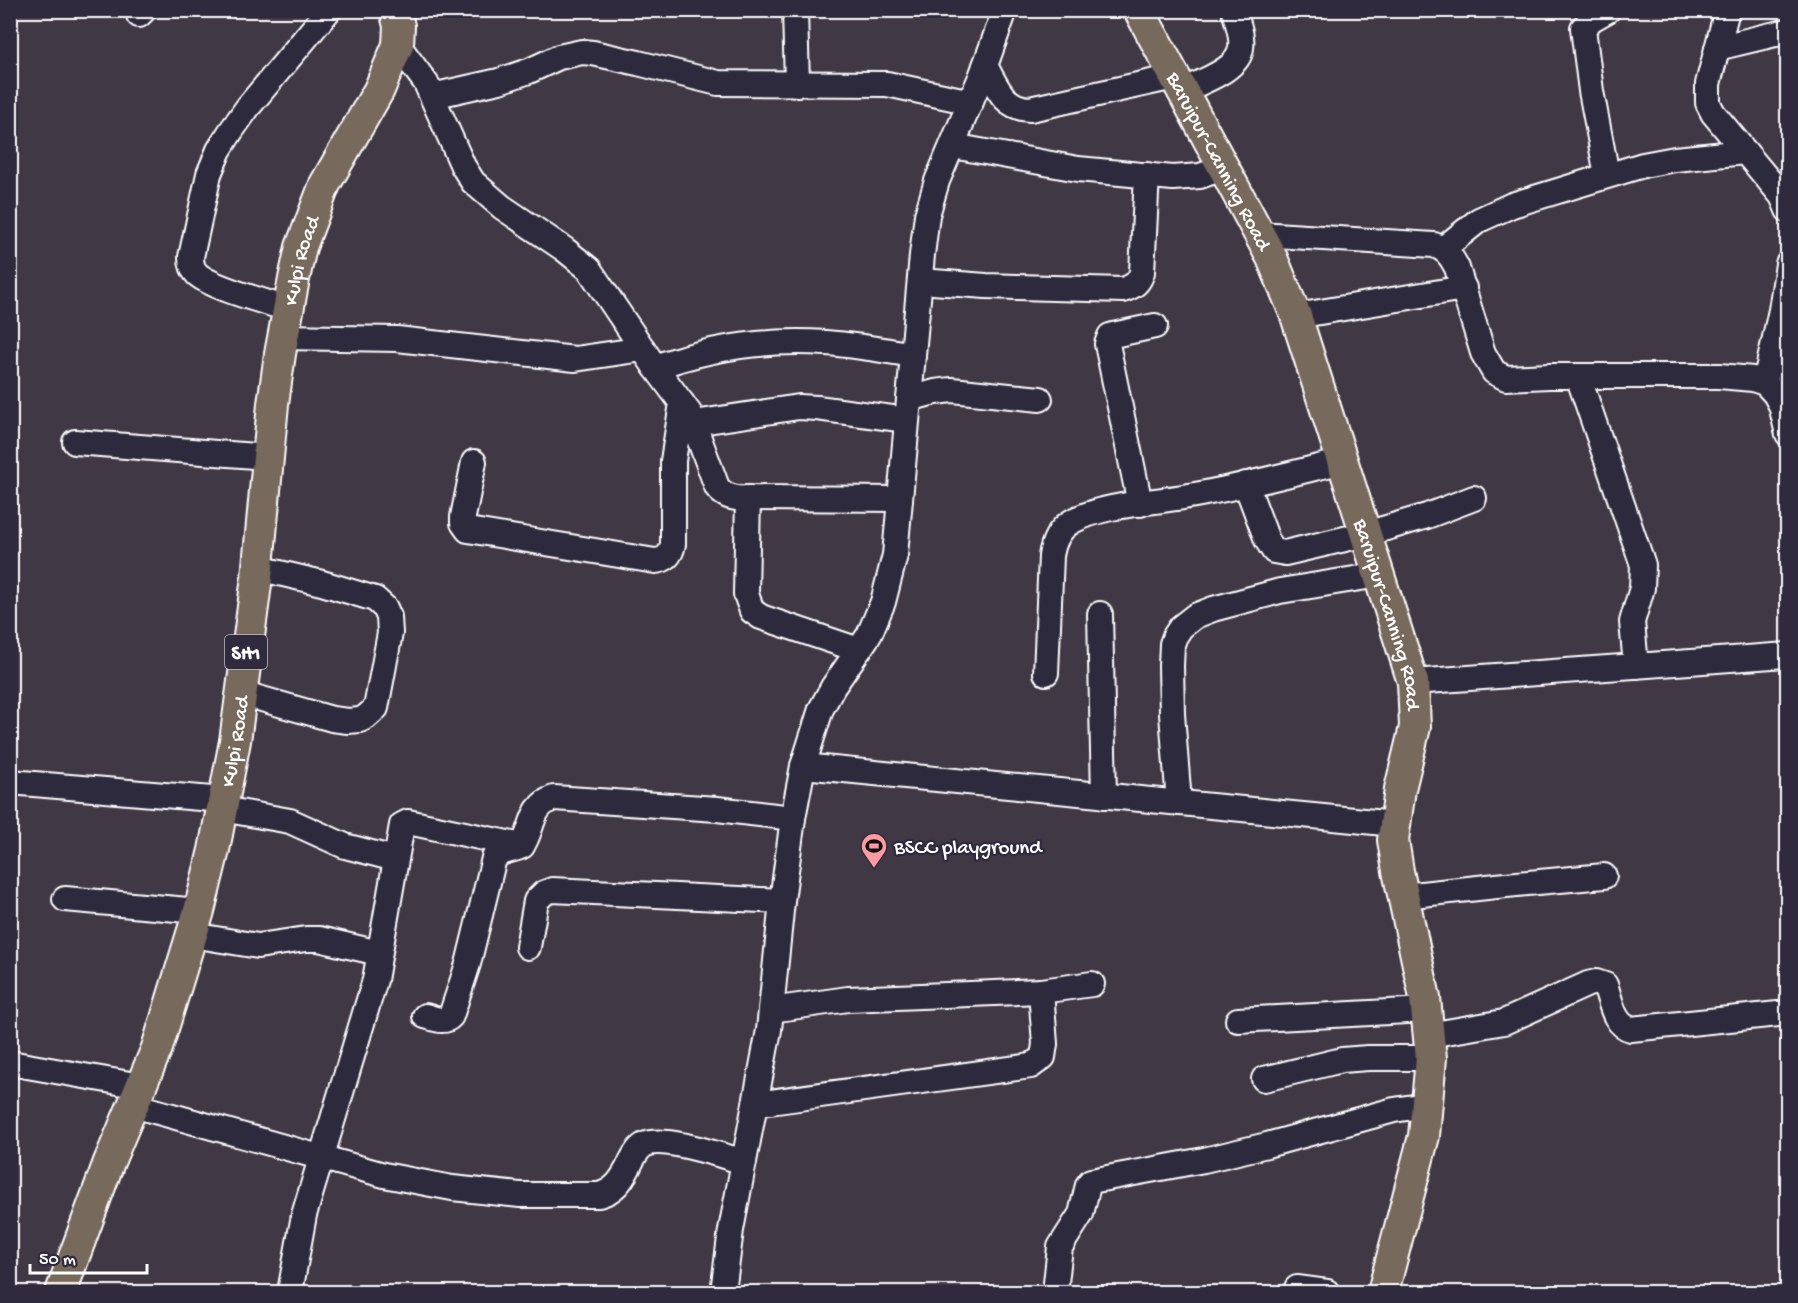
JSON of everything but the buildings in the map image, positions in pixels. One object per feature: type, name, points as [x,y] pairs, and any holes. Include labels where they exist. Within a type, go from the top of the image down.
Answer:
[{"type":"main road","name":"Kulpi Road","points":[[61,1293],[109,1162],[157,1048],[196,923],[214,850],[235,741],[258,568],[273,404],[301,247],[326,184],[379,90],[398,45],[399,26],[395,10]]},
{"type":"main road","name":"Baruipur-Canning Road","points":[[1139,10],[1272,258],[1296,315],[1413,682],[1414,727],[1400,789],[1393,840],[1428,1034],[1426,1105],[1424,1136],[1383,1293]]},
{"type":"street","points":[[329,10],[248,107],[219,150],[209,174],[191,257],[191,265],[195,273],[207,281],[286,323],[397,339],[575,359],[678,359],[749,345],[826,343],[913,355]]},
{"type":"street","points":[[795,10],[797,84]]},
{"type":"street","points":[[723,1293],[731,1230],[771,1010],[783,901],[803,766],[821,709],[833,687],[859,650],[883,602],[891,572],[900,499],[927,215],[937,182],[971,102],[1005,10]]},
{"type":"street","points":[[985,66],[1012,106],[1030,110],[1178,84],[1228,68],[1238,58],[1242,49],[1234,10]]},
{"type":"street","points":[[1608,10],[1592,19],[1583,28],[1608,175]]},
{"type":"street","points":[[1727,10],[1708,84],[1708,103],[1713,113],[1782,196],[1788,210]]},
{"type":"street","points":[[1717,48],[1788,31]]},
{"type":"street","points":[[398,45],[426,83],[463,166],[473,182],[502,207],[582,263],[594,276],[688,413],[720,492],[730,497],[748,498],[900,499]]},
{"type":"street","points":[[432,96],[499,81],[529,71],[559,57],[593,52],[718,83],[897,85],[971,102]]},
{"type":"street","points":[[953,146],[1078,169],[1147,175],[1185,178],[1224,168]]},
{"type":"street","points":[[1444,248],[1479,220],[1499,209],[1608,175],[1662,161],[1745,152]]},
{"type":"street","points":[[920,281],[986,286],[1123,290],[1132,286],[1139,281],[1142,272],[1147,175]]},
{"type":"street","points":[[1259,234],[1434,245],[1444,248],[1457,268],[1483,353],[1494,372],[1506,378],[1719,376],[1752,379],[1765,383],[1775,394],[1781,405],[1788,434]]},
{"type":"street","points":[[1765,383],[1781,310],[1788,264]]},
{"type":"street","points":[[1296,315],[1464,288]]},
{"type":"street","points":[[1140,504],[1107,344],[1113,334],[1155,326]]},
{"type":"street","points":[[1578,376],[1641,558],[1642,588],[1632,622],[1636,666]]},
{"type":"street","points":[[688,413],[799,407],[908,410],[935,392],[952,390],[1040,399]]},
{"type":"street","points":[[474,462],[463,518],[463,523],[468,530],[655,561],[662,560],[672,551],[673,461],[688,413]]},
{"type":"street","points":[[75,442],[268,458]]},
{"type":"street","points":[[1046,673],[1052,549],[1062,529],[1070,522],[1100,511],[1198,495],[1343,461]]},
{"type":"street","points":[[1246,484],[1267,540],[1274,550],[1285,554],[1427,516],[1474,498]]},
{"type":"street","points":[[748,498],[746,594],[752,611],[761,617],[859,650]]},
{"type":"street","points":[[241,693],[332,719],[348,722],[360,720],[376,708],[388,650],[390,633],[388,617],[385,608],[375,599],[322,583],[258,568]]},
{"type":"street","points":[[1179,803],[1171,666],[1172,644],[1181,627],[1195,616],[1214,609],[1280,591],[1379,575]]},
{"type":"street","points":[[1100,614],[1104,796]]},
{"type":"street","points":[[1413,682],[1788,656]]},
{"type":"street","points":[[803,766],[1395,824]]},
{"type":"street","points":[[10,782],[223,805],[290,821],[345,846],[395,859]]},
{"type":"street","points":[[425,1016],[441,1021],[451,1016],[468,964],[494,858],[497,854],[522,846],[536,812],[544,802],[554,798],[717,809],[794,818]]},
{"type":"street","points":[[290,1293],[304,1215],[375,980],[401,827],[405,822],[522,846]]},
{"type":"street","points":[[1403,896],[1604,876]]},
{"type":"street","points":[[528,947],[536,901],[544,893],[552,890],[783,901]]},
{"type":"street","points":[[64,899],[196,923],[258,946],[319,939],[379,953]]},
{"type":"street","points":[[1264,1079],[1357,1058],[1428,1034],[1504,1022],[1596,982],[1605,985],[1618,1020],[1625,1028],[1631,1029],[1788,1013]]},
{"type":"street","points":[[771,1010],[848,999],[1041,991],[1092,984]]},
{"type":"street","points":[[755,1104],[1031,1066],[1043,1057],[1046,1044],[1041,991]]},
{"type":"street","points":[[1238,1020],[1428,1034]]},
{"type":"street","points":[[10,1063],[137,1096],[321,1158],[384,1175],[452,1188],[520,1195],[599,1195],[607,1193],[620,1182],[642,1146],[652,1142],[679,1144],[744,1162]]},
{"type":"street","points":[[1055,1293],[1060,1247],[1081,1214],[1091,1181],[1204,1160],[1394,1110],[1426,1105]]},
{"type":"street","points":[[1297,1288],[1327,1293]]},
{"type":"place","name":"BSCC playground","points":[[874,869]]}]
